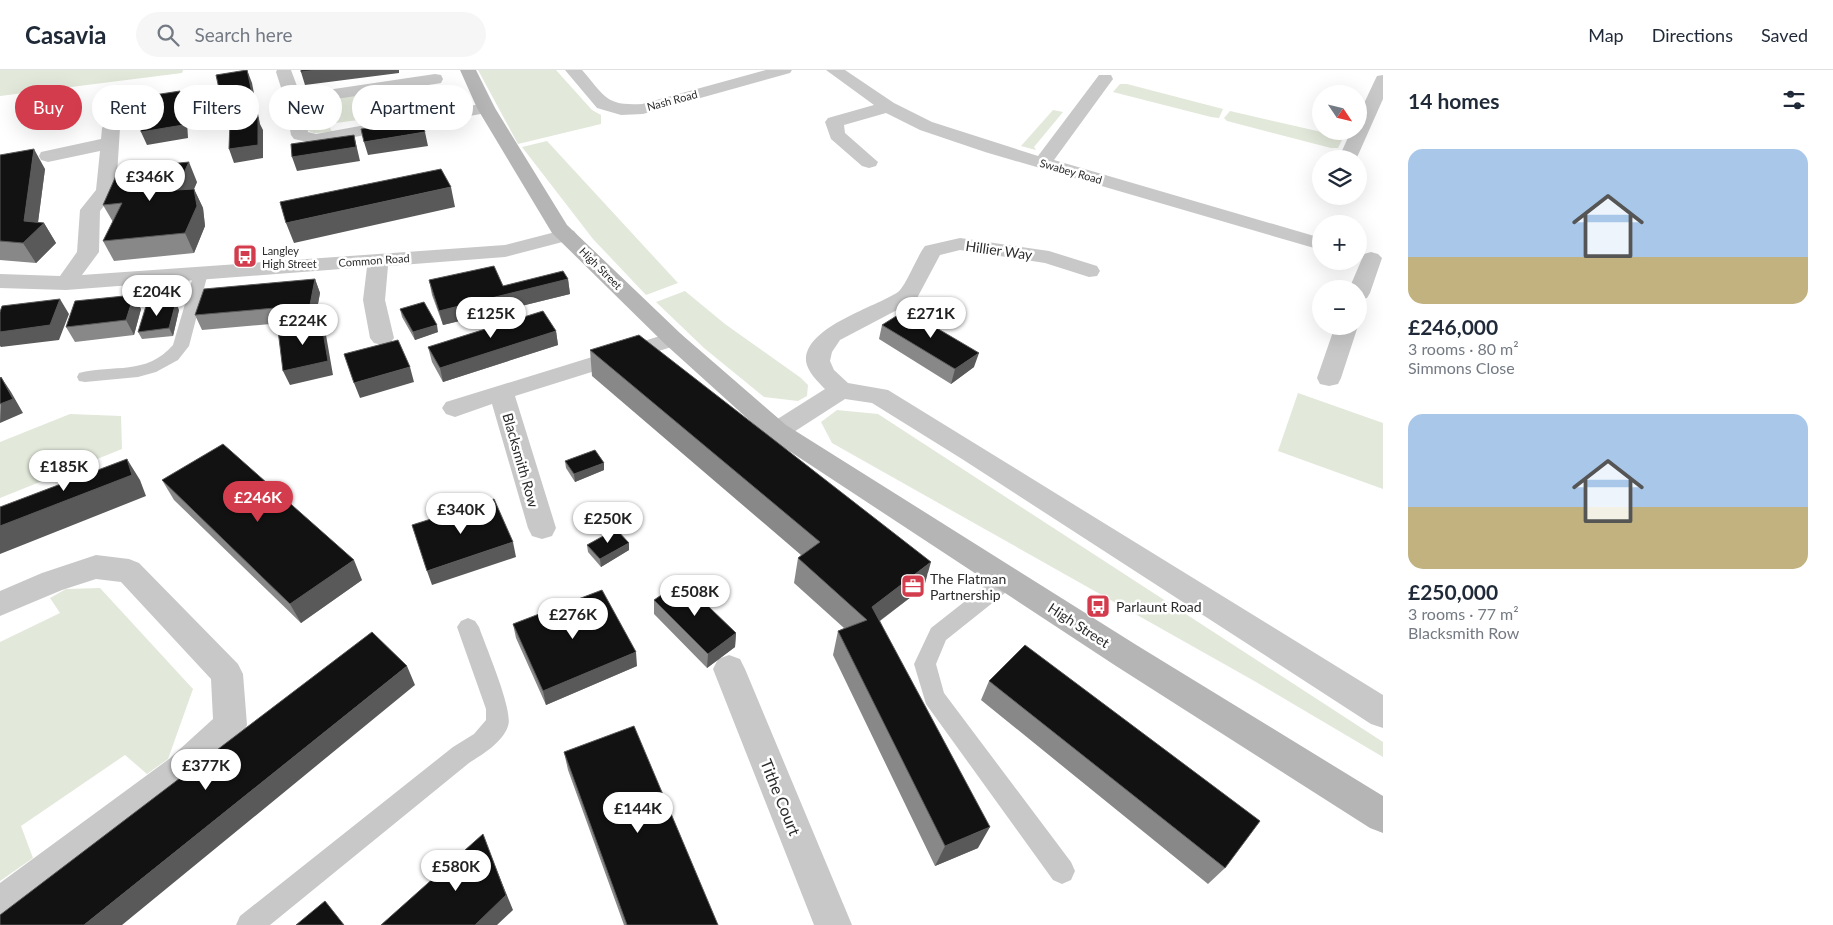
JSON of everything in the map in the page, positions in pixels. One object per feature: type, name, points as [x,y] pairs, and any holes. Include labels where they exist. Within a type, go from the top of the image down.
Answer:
[{"type":"main road","name":"High Street","points":[[468,70],[486,108],[559,229],[567,234],[673,339],[778,431],[1383,816]]},
{"type":"street","name":"Nash Road","points":[[573,70],[603,104],[621,110],[643,108],[784,70]]},
{"type":"street","name":"Swabey Road","points":[[834,70],[888,106],[926,126],[1042,163],[1312,241]]},
{"type":"street","points":[[283,71],[288,85]]},
{"type":"street","points":[[342,91],[433,74]]},
{"type":"street","points":[[1042,163],[1105,80]]},
{"type":"street","points":[[1351,150],[1383,80]]},
{"type":"street","points":[[869,162],[837,135],[834,122],[888,106]]},
{"type":"street","points":[[473,111],[486,108]]},
{"type":"street","points":[[299,130],[300,135],[316,139],[368,130]]},
{"type":"street","points":[[48,156],[111,136],[106,191],[90,210],[88,252],[66,284]]},
{"type":"street","name":"Common Road","points":[[0,281],[66,284],[505,251],[567,234]]},
{"type":"street","name":"Hillier Way","points":[[841,390],[824,374],[818,361],[820,351],[832,335],[908,295],[932,250],[960,244],[1049,257],[1089,271]]},
{"type":"street","points":[[1363,280],[1371,258]]},
{"type":"street","points":[[378,260],[374,300],[382,338]]},
{"type":"street","points":[[1329,378],[1344,335]]},
{"type":"street","points":[[454,408],[673,339]]},
{"type":"street","points":[[778,431],[841,390],[879,396],[1383,712]]},
{"type":"street","name":"Blacksmith Row","points":[[501,392],[542,528]]},
{"type":"street","points":[[0,604],[52,581],[96,567],[129,571],[227,674],[230,725],[181,770],[0,906]]},
{"type":"street","name":"Tithe Court","points":[[729,669],[834,925]]},
{"type":"lane","points":[[85,378],[139,372],[155,367],[175,356],[181,346],[202,273]]},
{"type":"lane","points":[[1008,579],[938,634],[925,664],[934,697],[1062,871]]},
{"type":"lane","points":[[249,925],[461,755],[482,741],[498,724],[497,709],[468,627]]},
{"type":"shaded area","points":[[0,70],[183,70],[182,73],[82,86],[15,85],[15,94],[0,96]]},
{"type":"shaded area","points":[[478,70],[556,70],[592,110],[601,115],[601,124],[518,144]]},
{"type":"shaded area","points":[[1120,84],[1127,84],[1223,109],[1219,118],[1211,117],[1113,92]]},
{"type":"shaded area","points":[[352,96],[352,121],[342,122],[342,97]]},
{"type":"shaded area","points":[[1053,110],[1063,112],[1034,147],[1036,150],[1021,146]]},
{"type":"shaded area","points":[[1230,111],[1312,130],[1312,140],[1342,140],[1338,148],[1331,148],[1227,121],[1224,118]]},
{"type":"shaded area","points":[[306,130],[331,130],[332,132],[314,133]]},
{"type":"shaded area","points":[[547,141],[678,283],[646,295],[593,239],[522,147]]},
{"type":"shaded area","points":[[685,291],[725,324],[801,378],[808,385],[807,396],[798,401],[764,397],[704,348],[656,302]]},
{"type":"shaded area","points":[[1298,393],[1383,423],[1383,489],[1278,451]]},
{"type":"shaded area","points":[[837,410],[878,414],[1383,742],[1383,757],[1256,682],[832,443],[821,422]]},
{"type":"shaded area","points":[[70,414],[121,416],[122,449],[0,498],[0,442]]},
{"type":"shaded area","points":[[100,588],[193,689],[168,759],[147,774],[125,755],[21,826],[33,858],[0,881],[0,642],[60,613],[50,598],[66,589]]},
{"type":"building","points":[[247,70],[250,85],[218,85],[216,75]]},
{"type":"building","points":[[301,70],[318,70],[301,72]]},
{"type":"building","points":[[174,92],[174,126],[164,128],[164,93]]},
{"type":"building","points":[[230,130],[258,130],[258,145],[229,149]]},
{"type":"building","points":[[361,130],[424,130],[425,132],[364,142]]},
{"type":"building","points":[[354,135],[356,147],[292,157],[291,144]]},
{"type":"building","points":[[34,149],[24,221],[44,223],[23,243],[0,241],[0,155]]},
{"type":"building","points":[[189,162],[176,190],[194,189],[197,206],[185,233],[103,241],[122,203],[103,205],[119,169]]},
{"type":"building","points":[[441,169],[451,187],[286,223],[280,202]]},
{"type":"building","points":[[494,266],[503,286],[563,271],[568,279],[439,311],[429,280]]},
{"type":"building","points":[[315,279],[310,305],[195,315],[204,289]]},
{"type":"building","points":[[134,295],[126,320],[66,327],[75,301]]},
{"type":"building","points":[[60,299],[50,325],[0,332],[0,312],[2,306]]},
{"type":"building","points":[[176,302],[169,328],[138,332],[146,306]]},
{"type":"building","points":[[424,302],[437,325],[413,332],[400,309]]},
{"type":"building","points":[[906,310],[979,353],[955,369],[882,325]]},
{"type":"building","points":[[543,311],[556,331],[440,368],[428,347]]},
{"type":"building","points":[[321,320],[328,361],[283,371],[278,330]]},
{"type":"building","points":[[639,335],[931,562],[872,607],[990,827],[945,846],[838,631],[867,620],[798,558],[820,542],[590,350]]},
{"type":"building","points":[[398,340],[410,367],[354,383],[344,354]]},
{"type":"building","points":[[0,378],[13,399],[0,404]]},
{"type":"building","points":[[223,444],[354,560],[290,604],[162,480]]},
{"type":"building","points":[[595,450],[604,463],[574,474],[565,461]]},
{"type":"building","points":[[127,459],[132,475],[0,526],[0,507]]},
{"type":"building","points":[[494,499],[513,542],[427,571],[412,525]]},
{"type":"building","points":[[616,529],[629,543],[600,559],[587,545]]},
{"type":"building","points":[[682,581],[736,633],[708,654],[654,600]]},
{"type":"building","points":[[602,590],[636,652],[543,691],[513,624]]},
{"type":"building","points":[[372,632],[407,666],[84,925],[0,925],[0,915]]},
{"type":"building","points":[[1025,645],[1260,821],[1225,868],[989,681]]},
{"type":"building","points":[[634,726],[718,925],[627,925],[564,752]]},
{"type":"building","points":[[483,834],[506,895],[475,925],[381,925]]},
{"type":"building","points":[[325,901],[344,925],[296,925]]},
{"type":"place","name":"Langley High Street","points":[[245,256]]},
{"type":"place","name":"The Flatman Partnership","points":[[913,586]]},
{"type":"place","name":"Parlaunt Road","points":[[1098,606]]}]
